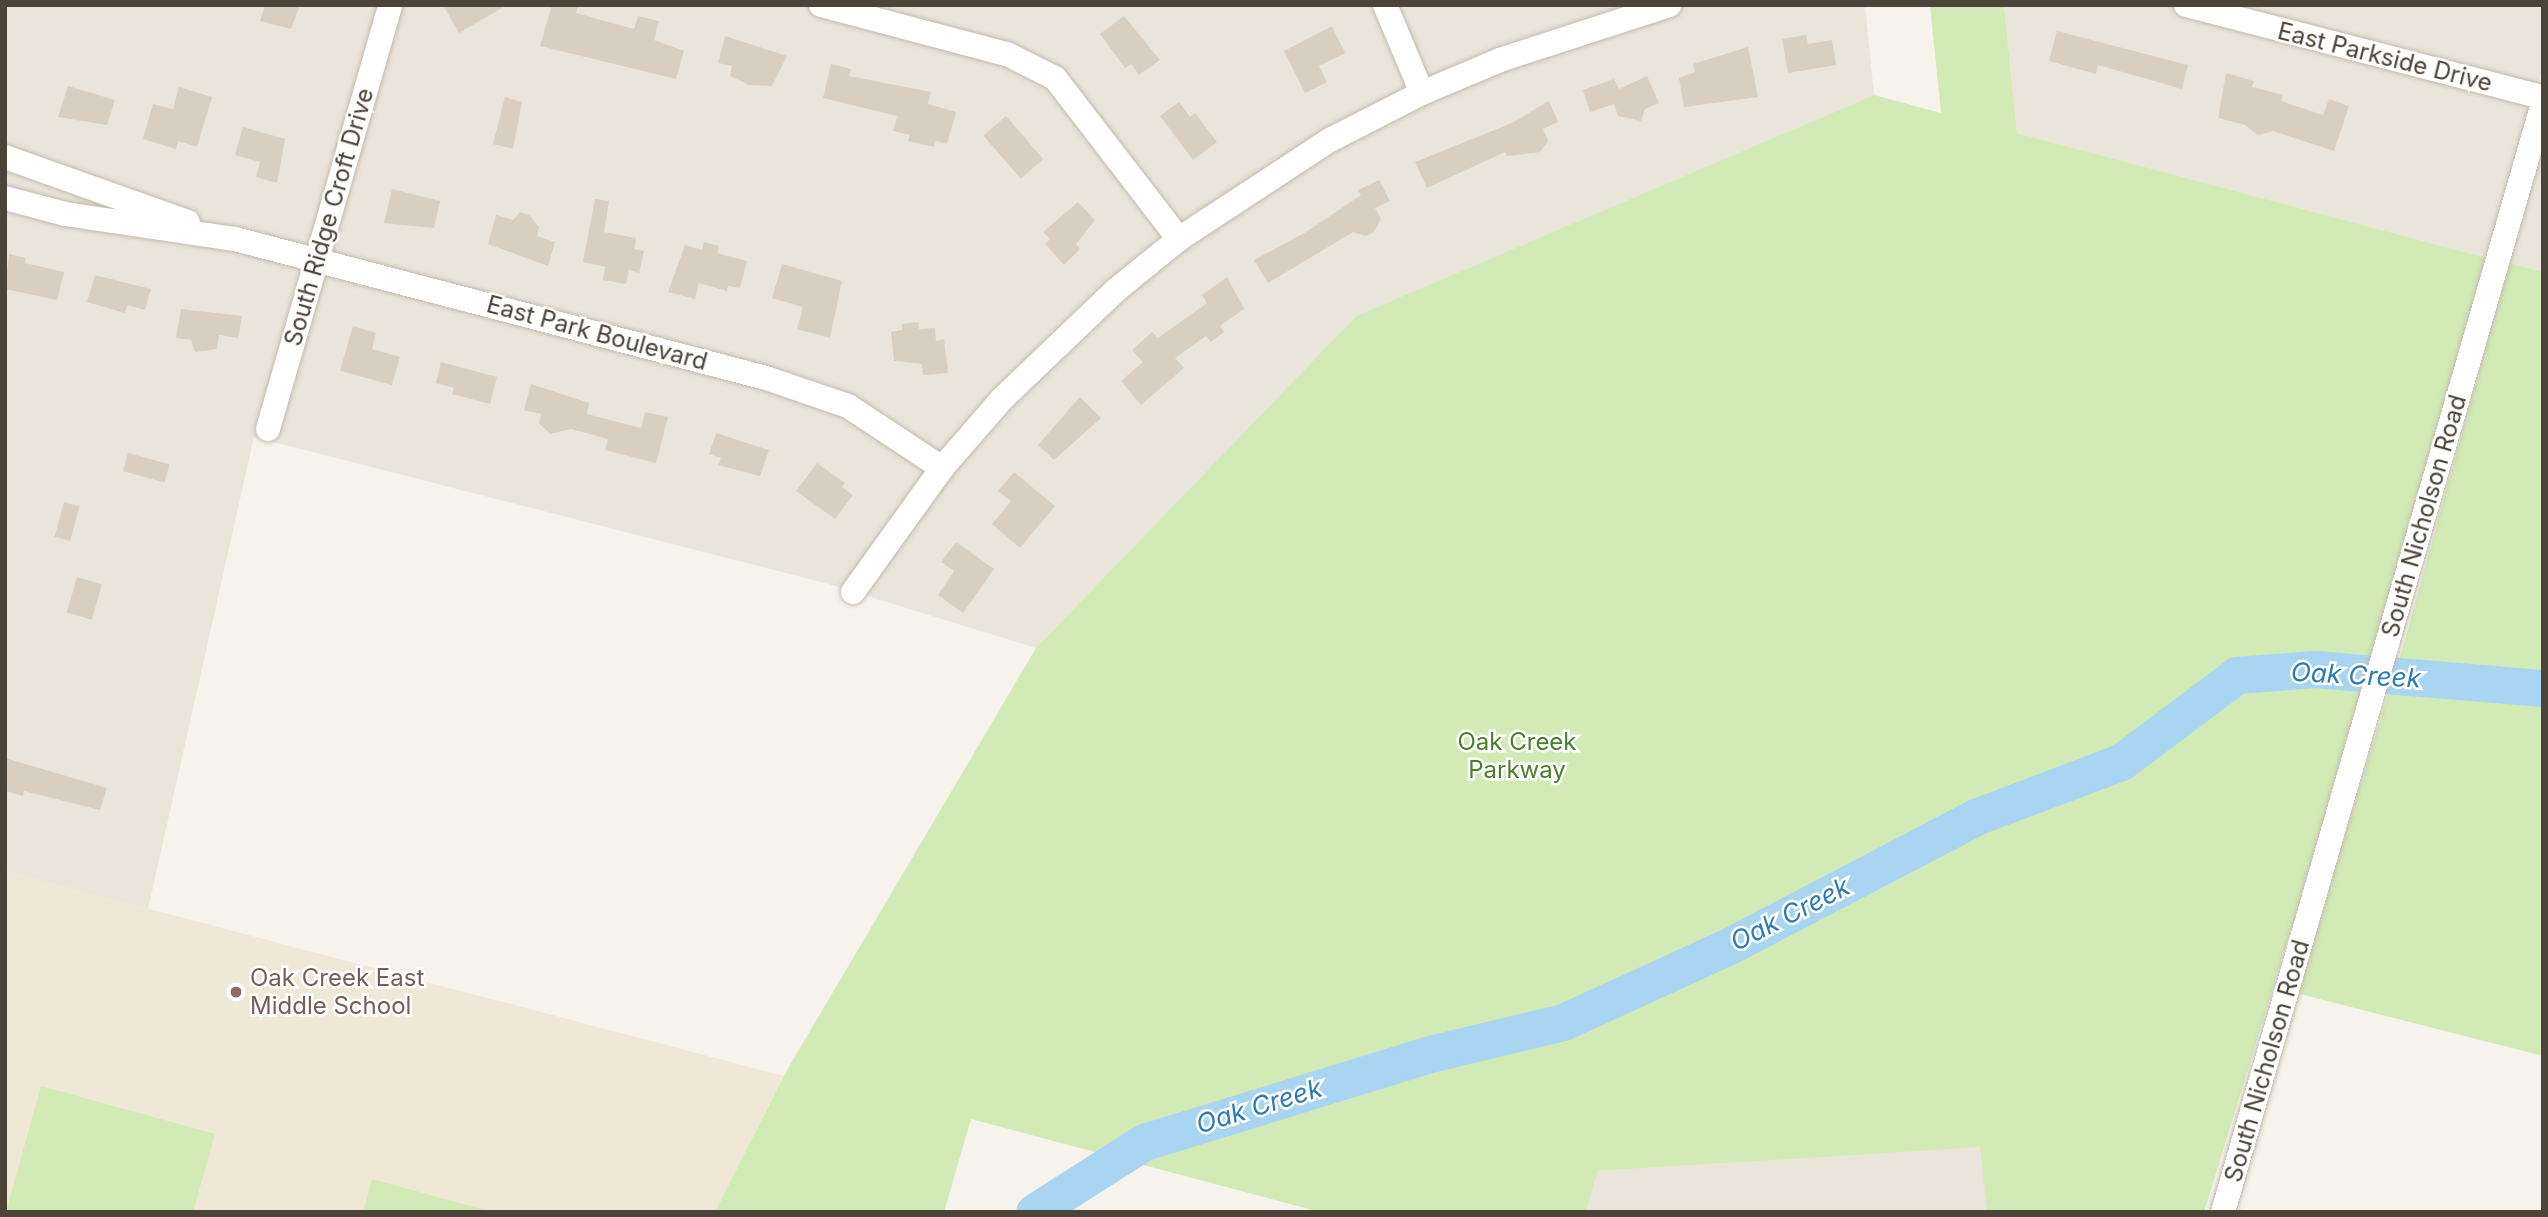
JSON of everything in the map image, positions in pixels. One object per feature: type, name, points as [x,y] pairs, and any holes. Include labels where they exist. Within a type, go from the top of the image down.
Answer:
[{"type":"street","name":"South Ridge Croft Drive","points":[[268,429],[390,5]]},
{"type":"street","points":[[821,5],[1007,54],[1055,78],[1179,239]]},
{"type":"street","points":[[1385,5],[1422,93]]},
{"type":"street","points":[[853,592],[942,468],[1050,351],[1179,239],[1331,140],[1422,93],[1500,61],[1669,5]]},
{"type":"street","name":"East Parkside Drive","points":[[2186,5],[2543,97]]},
{"type":"street","name":"South Nicholson Road","points":[[2223,1212],[2543,103]]},
{"type":"street","name":"East Park Boulevard","points":[[5,157],[235,239],[808,390],[883,426],[942,468]]},
{"type":"street","name":"East Park Boulevard","points":[[5,198],[65,214],[235,239]]},
{"type":"shaded area","points":[[5,5],[1865,5],[1874,95],[1356,316],[1036,648],[825,583],[254,437],[148,909],[5,871]]},
{"type":"shaded area","points":[[2004,5],[2543,5],[2543,67],[2487,258],[2017,133]]},
{"type":"shaded area","points":[[2543,143],[2543,272],[2509,263]]},
{"type":"shaded area","name":"Oak Creek East Middle School","points":[[5,871],[784,1076],[715,1212],[5,1212]]},
{"type":"shaded area","points":[[1981,1146],[1987,1212],[1586,1212],[1598,1171]]},
{"type":"green space","name":"Oak Creek Parkway","points":[[1930,5],[2004,5],[2017,133],[2487,258],[2321,832],[2204,1212],[1987,1212],[1980,1147],[1598,1171],[1586,1212],[1320,1212],[971,1119],[944,1212],[715,1212],[787,1070],[1036,648],[1356,316],[1874,95],[1941,113]]},
{"type":"green space","points":[[2509,263],[2543,272],[2543,1056],[2296,993],[2405,640]]},
{"type":"green space","points":[[41,1086],[215,1134],[193,1212],[6,1212]]},
{"type":"green space","points":[[372,1179],[492,1212],[363,1212]]},
{"type":"building","points":[[265,5],[300,5],[291,29],[260,21]]},
{"type":"building","points":[[443,5],[507,5],[459,33]]},
{"type":"building","points":[[552,5],[578,5],[576,13],[634,29],[638,16],[659,21],[654,40],[684,51],[676,79],[540,46]]},
{"type":"building","points":[[1124,16],[1160,60],[1139,75],[1131,64],[1125,68],[1100,34]]},
{"type":"building","points":[[1332,26],[1345,53],[1319,66],[1327,82],[1305,93],[1284,51]]},
{"type":"building","points":[[2057,31],[2188,65],[2182,89],[2098,65],[2096,74],[2049,61]]},
{"type":"building","points":[[1806,35],[1808,44],[1832,40],[1836,65],[1788,73],[1782,39]]},
{"type":"building","points":[[725,36],[787,56],[772,86],[749,85],[730,76],[732,66],[718,63]]},
{"type":"building","points":[[1748,47],[1758,97],[1684,107],[1679,78],[1695,72],[1693,64]]},
{"type":"building","points":[[831,64],[851,69],[849,76],[931,92],[928,104],[956,112],[947,144],[936,141],[934,147],[908,141],[910,135],[893,131],[897,116],[823,98]]},
{"type":"building","points":[[2226,73],[2254,81],[2252,87],[2283,95],[2281,101],[2323,115],[2329,99],[2349,106],[2334,151],[2273,131],[2258,135],[2245,125],[2218,118]]},
{"type":"building","points":[[1647,76],[1659,103],[1645,109],[1641,121],[1618,116],[1614,104],[1590,112],[1583,90],[1614,79],[1619,89]]},
{"type":"building","points":[[68,86],[115,100],[107,125],[58,117]]},
{"type":"building","points":[[179,87],[212,97],[197,147],[178,141],[176,149],[143,139],[153,104],[173,109]]},
{"type":"building","points":[[505,97],[522,102],[513,149],[493,144]]},
{"type":"building","points":[[1549,101],[1558,122],[1543,129],[1548,141],[1540,152],[1507,156],[1505,152],[1427,188],[1415,162],[1512,123]]},
{"type":"building","points":[[1179,102],[1190,117],[1195,113],[1217,142],[1193,160],[1160,116]]},
{"type":"building","points":[[1006,116],[1043,159],[1021,179],[983,136]]},
{"type":"building","points":[[243,127],[285,139],[277,183],[256,177],[260,162],[235,155]]},
{"type":"building","points":[[1379,180],[1390,201],[1375,208],[1381,219],[1374,232],[1366,236],[1353,232],[1268,283],[1254,260],[1306,232],[1361,195],[1358,190]]},
{"type":"building","points":[[392,189],[440,201],[434,228],[384,223]]},
{"type":"building","points":[[595,199],[609,201],[604,232],[636,238],[634,249],[644,251],[639,273],[629,270],[626,284],[603,280],[605,267],[583,262]]},
{"type":"building","points":[[1078,202],[1095,220],[1076,244],[1080,249],[1064,265],[1045,244],[1050,239],[1043,232]]},
{"type":"building","points":[[520,212],[529,215],[539,227],[537,236],[555,242],[548,266],[488,244],[496,215],[513,220]]},
{"type":"building","points":[[704,242],[719,246],[717,253],[747,261],[740,288],[728,286],[727,291],[699,283],[695,299],[668,292],[685,245],[702,250]]},
{"type":"building","points":[[9,254],[26,258],[25,263],[64,272],[57,300],[5,289]]},
{"type":"building","points":[[782,264],[842,281],[830,338],[797,329],[803,307],[772,298]]},
{"type":"building","points":[[95,275],[151,289],[145,310],[127,305],[125,313],[87,302]]},
{"type":"building","points":[[1227,277],[1244,309],[1220,326],[1224,332],[1211,342],[1206,336],[1175,358],[1184,368],[1141,405],[1121,381],[1143,362],[1132,350],[1152,332],[1158,338],[1207,303],[1202,295]]},
{"type":"building","points":[[181,309],[242,316],[238,338],[219,335],[217,349],[195,352],[191,340],[176,338]]},
{"type":"building","points":[[918,322],[919,329],[935,328],[936,341],[944,339],[948,373],[923,375],[922,364],[894,361],[891,332],[902,330],[902,324]]},
{"type":"building","points":[[353,326],[376,333],[372,349],[400,357],[392,385],[340,371]]},
{"type":"building","points":[[441,362],[497,377],[490,404],[452,394],[454,388],[436,383]]},
{"type":"building","points":[[531,384],[589,403],[587,414],[641,428],[645,412],[668,417],[656,463],[605,450],[608,439],[571,429],[550,434],[539,423],[541,414],[524,410]]},
{"type":"building","points":[[1080,397],[1101,418],[1054,460],[1038,445]]},
{"type":"building","points":[[716,433],[769,450],[760,476],[718,465],[721,458],[709,454]]},
{"type":"building","points":[[128,453],[170,464],[165,482],[123,471]]},
{"type":"building","points":[[817,463],[845,483],[842,487],[853,495],[835,519],[796,491]]},
{"type":"building","points":[[1014,472],[1055,506],[1020,548],[992,524],[1011,501],[998,491]]},
{"type":"building","points":[[64,502],[79,506],[70,541],[55,537]]},
{"type":"building","points":[[956,542],[994,569],[963,613],[938,595],[954,571],[941,562]]},
{"type":"building","points":[[77,577],[102,584],[92,620],[67,613]]},
{"type":"building","points":[[5,758],[107,788],[100,810],[24,791],[23,796],[5,791]]},
{"type":"waterway","name":"Oak Creek","points":[[1034,1212],[1144,1142],[1434,1053],[1563,1022],[1731,945],[1978,816],[2121,762],[2237,675],[2315,669],[2543,688]]},
{"type":"place","name":"Oak Creek East Middle School","points":[[236,992]]}]
